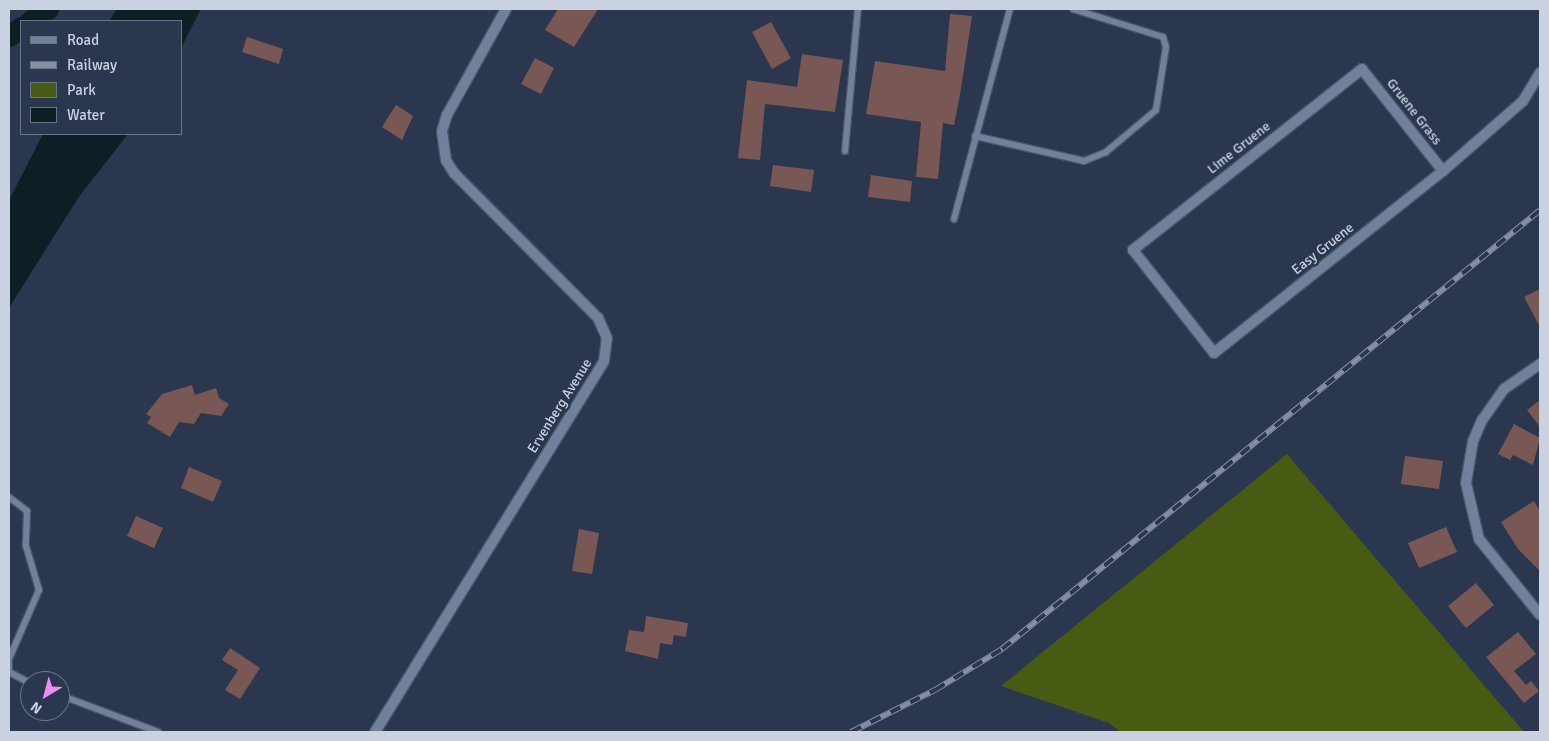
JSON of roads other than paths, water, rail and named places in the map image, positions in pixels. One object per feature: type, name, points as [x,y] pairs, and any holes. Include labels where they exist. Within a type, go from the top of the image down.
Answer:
[{"type":"street","name":"Ervenberg Avenue","points":[[375,732],[604,361],[606,338],[598,318],[454,173],[446,160],[442,131],[446,116],[506,9]]},
{"type":"street","name":"Gruene Grass","points":[[1362,69],[1444,171]]},
{"type":"street","name":"Lime Gruene","points":[[1133,250],[1362,69]]},
{"type":"street","name":"Easy Gruene","points":[[1133,250],[1214,353],[1444,171],[1523,101],[1540,73]]},
{"type":"street","points":[[1540,364],[1504,390],[1482,420],[1473,441],[1466,482],[1479,539],[1540,614]]},
{"type":"lane","points":[[845,151],[858,9]]},
{"type":"lane","points":[[954,219],[1010,9]]},
{"type":"lane","points":[[976,136],[1084,161],[1106,152],[1156,110],[1166,47],[1163,37],[1074,9]]},
{"type":"lane","points":[[9,498],[27,511],[26,546],[39,590],[9,659]]},
{"type":"lane","points":[[9,663],[9,672],[20,678]]},
{"type":"lane","points":[[70,699],[158,732]]},
{"type":"water","points":[[117,9],[201,9],[182,46],[182,20],[110,20]]},
{"type":"water","points":[[42,135],[127,135],[78,198],[9,308],[9,200]]},
{"type":"waterway","points":[[32,20],[48,9]]},
{"type":"waterway","points":[[9,36],[20,28]]},
{"type":"railway","points":[[851,732],[935,690],[1002,649],[1540,210]]}]
